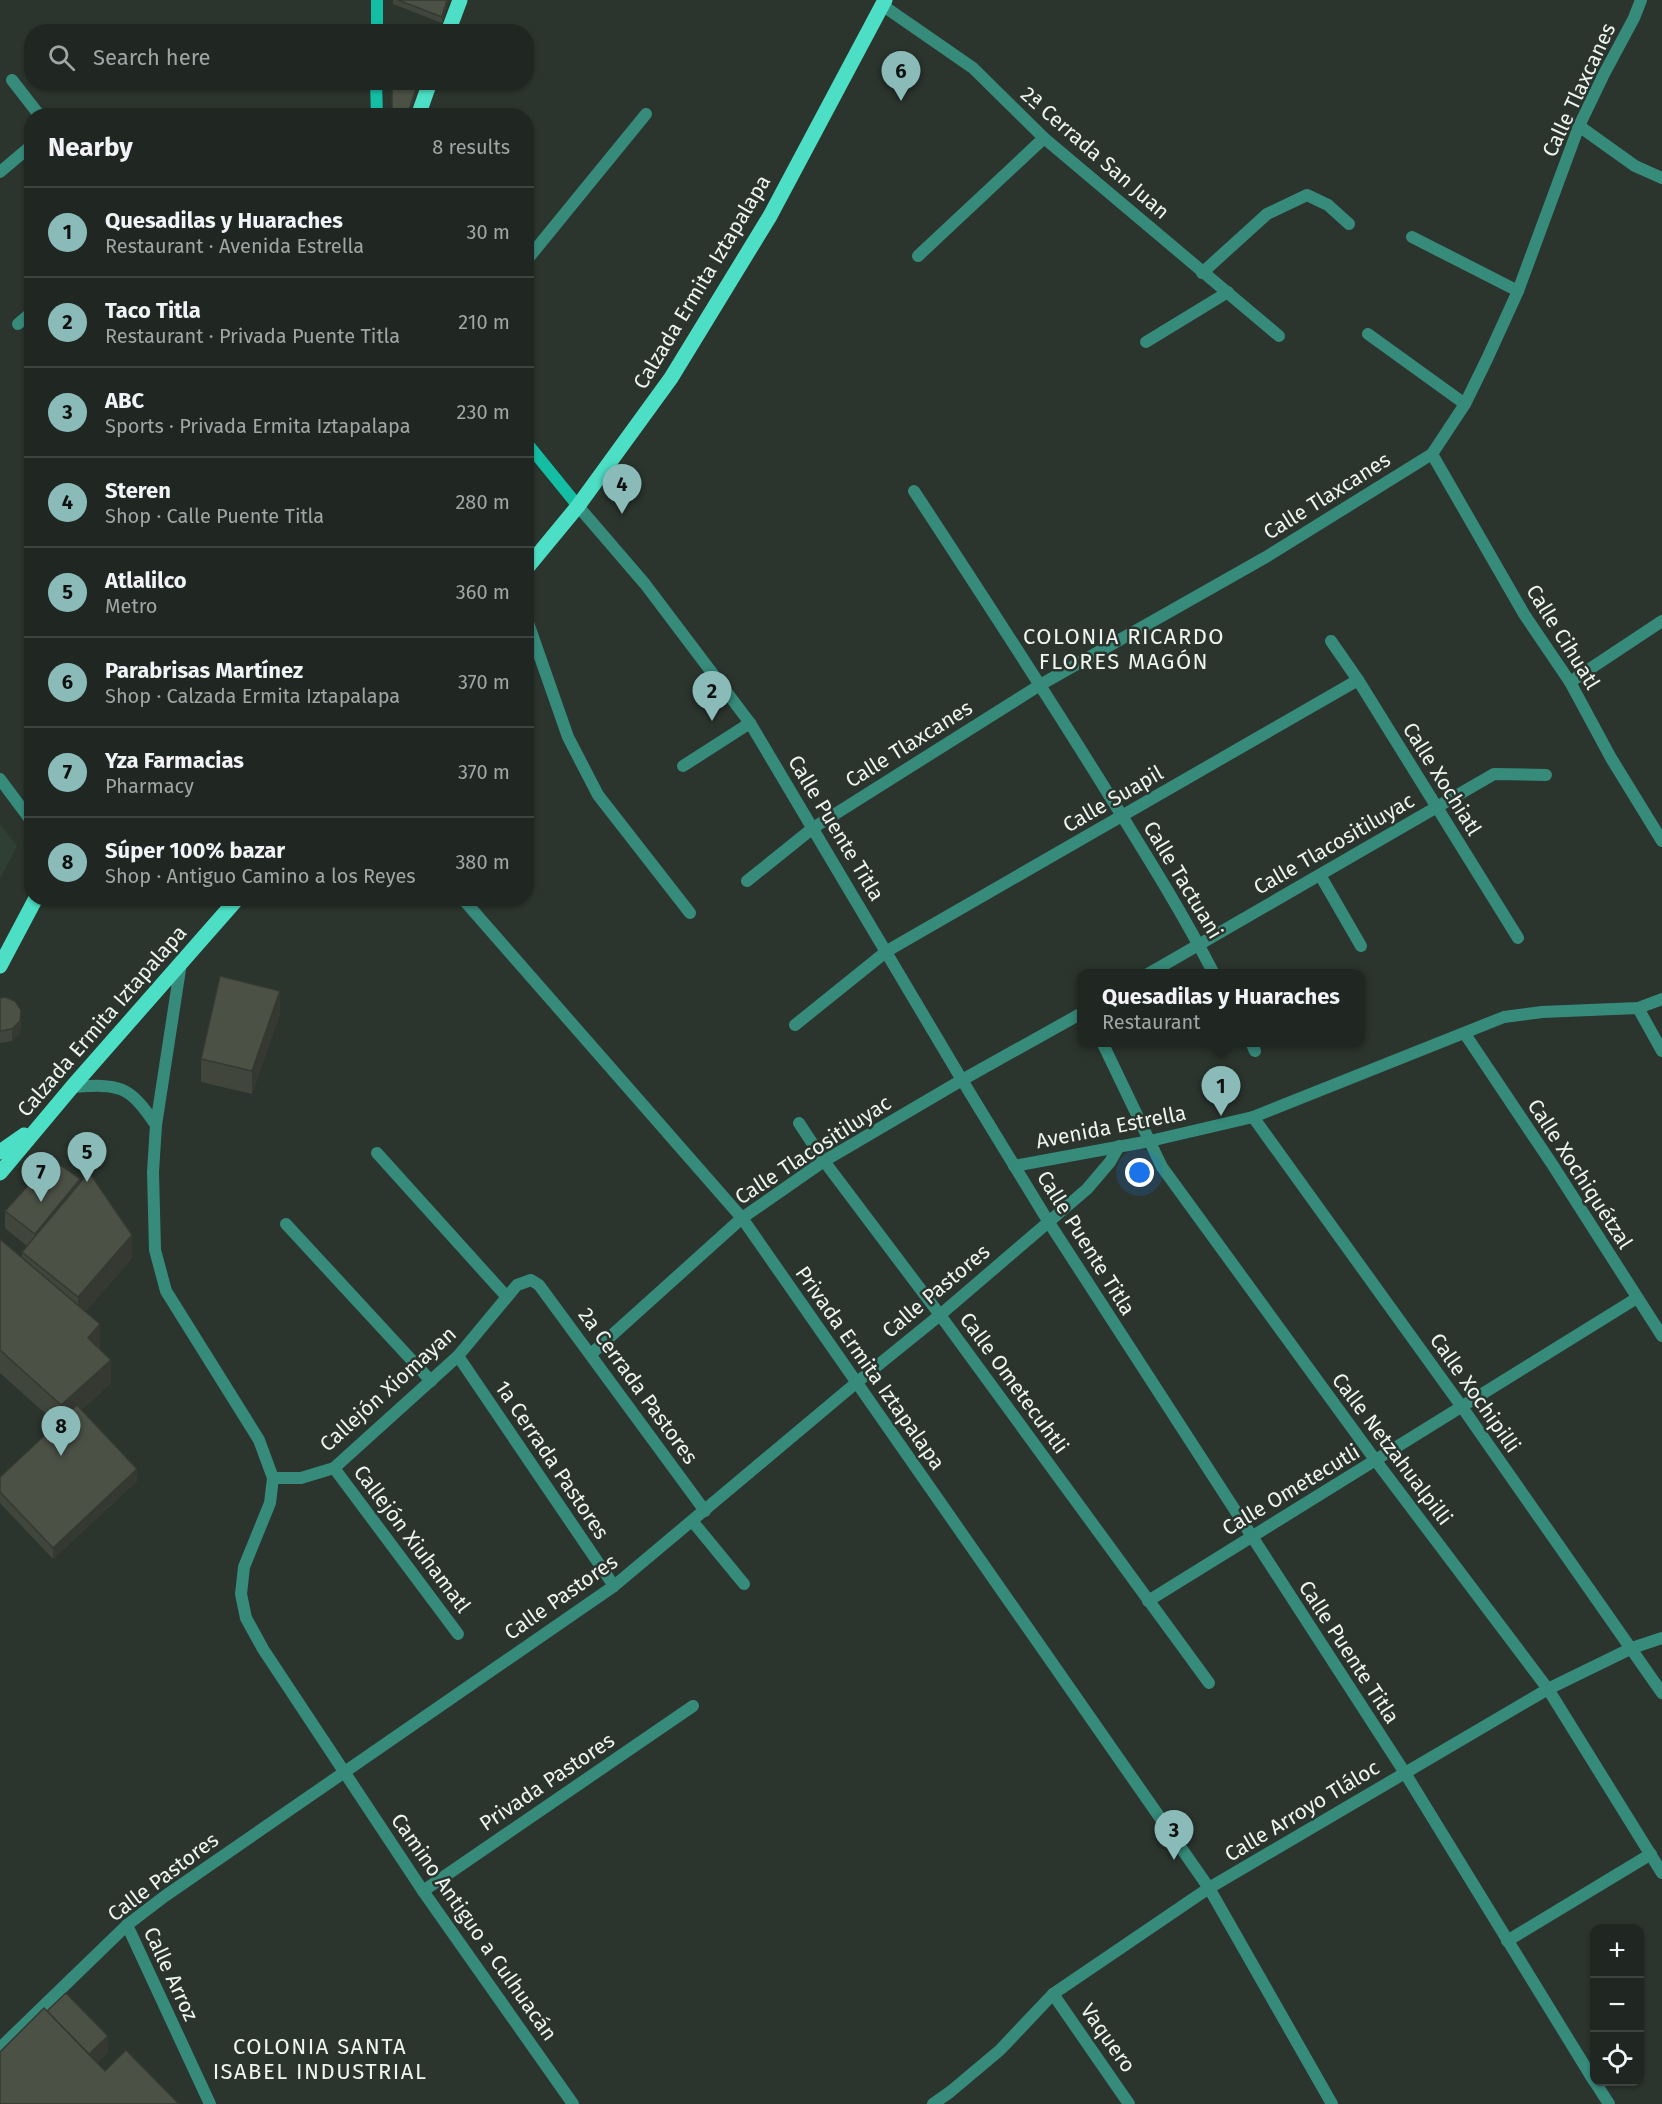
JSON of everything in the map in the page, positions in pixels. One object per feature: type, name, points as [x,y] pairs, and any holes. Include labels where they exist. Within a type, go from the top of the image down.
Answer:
[{"type":"main road","points":[[451,24],[460,0]]},
{"type":"main road","name":"Calzada Ermita Iztapalapa","points":[[534,559],[578,506],[671,378],[757,237],[883,2]]},
{"type":"main road","points":[[420,108],[427,90]]},
{"type":"main road","points":[[0,966],[32,906]]},
{"type":"main road","name":"Calzada Ermita Iztapalapa","points":[[0,1173],[36,1128],[231,906]]},
{"type":"main road","points":[[0,1152],[36,1128]]},
{"type":"street","points":[[376,24],[377,0]]},
{"type":"street","name":"Calle Tlaxcanes","points":[[747,881],[813,828],[1041,685],[1266,557],[1432,454],[1465,404],[1518,291],[1579,126],[1641,0]]},
{"type":"street","name":"2ª Cerrada San Juan","points":[[883,2],[974,68],[1044,138],[1279,336]]},
{"type":"street","points":[[12,81],[34,108]]},
{"type":"street","points":[[376,90],[377,108]]},
{"type":"street","points":[[534,251],[646,114]]},
{"type":"street","points":[[1579,126],[1635,166],[1662,178]]},
{"type":"street","points":[[918,256],[1044,138]]},
{"type":"street","points":[[0,172],[24,152]]},
{"type":"street","points":[[1202,273],[1267,214],[1307,195],[1328,205],[1349,224]]},
{"type":"street","points":[[1412,237],[1518,291]]},
{"type":"street","points":[[1146,342],[1228,292]]},
{"type":"street","points":[[18,324],[24,319]]},
{"type":"street","points":[[1368,334],[1465,404]]},
{"type":"street","name":"Calle Puente Titla","points":[[534,452],[645,584],[750,723],[1048,1221],[1405,1773],[1590,2073]]},
{"type":"street","name":"Calle Cihuatl","points":[[1432,454],[1524,614],[1570,682],[1611,758],[1662,841]]},
{"type":"street","name":"Calle Tactuani","points":[[914,491],[1041,685],[1198,943],[1211,969]]},
{"type":"street","points":[[1570,682],[1662,621]]},
{"type":"street","points":[[534,640],[568,737],[598,795],[690,913]]},
{"type":"street","name":"Calle Xochiatl","points":[[1331,640],[1518,938]]},
{"type":"street","name":"Calle Suapil","points":[[795,1025],[887,951],[1358,680]]},
{"type":"street","points":[[683,766],[750,723]]},
{"type":"street","name":"Calle Tlacositiluyac","points":[[1156,969],[1494,774],[1546,775]]},
{"type":"street","points":[[0,779],[24,811]]},
{"type":"street","points":[[1320,875],[1361,946]]},
{"type":"street","name":"Privada Ermita Iztapalapa","points":[[469,906],[742,1218],[1209,1888],[1332,2104]]},
{"type":"street","points":[[182,963],[156,1125],[153,1172],[155,1250],[166,1291],[259,1440],[273,1478]]},
{"type":"street","name":"Avenida Estrella","points":[[1014,1166],[1150,1141],[1253,1117],[1504,1017],[1542,1012],[1638,1008],[1662,999]]},
{"type":"street","points":[[1638,1008],[1662,1051]]},
{"type":"street","name":"Calle Tlacositiluyac","points":[[591,1354],[742,1218],[824,1161],[1077,1016]]},
{"type":"street","name":"Calle Xochiquétzal","points":[[1465,1034],[1552,1164],[1662,1336]]},
{"type":"street","name":"Calle Netzahualpilli","points":[[1104,1047],[1162,1167],[1376,1461],[1548,1689],[1662,1873]]},
{"type":"street","points":[[72,1087],[106,1085],[131,1093],[142,1104],[156,1125]]},
{"type":"street","name":"Calle Xochipilli","points":[[1253,1117],[1462,1407],[1662,1693]]},
{"type":"street","name":"Calle Ometecuhtli","points":[[799,1123],[824,1161],[940,1315],[1209,1683]]},
{"type":"street","name":"Calle Pastores","points":[[0,2048],[127,1925],[175,1889],[614,1586],[1088,1189],[1110,1162],[1119,1146]]},
{"type":"street","points":[[378,1153],[506,1296]]},
{"type":"street","points":[[286,1224],[431,1381]]},
{"type":"street","name":"Callejón Xiomayan","points":[[273,1478],[301,1478],[334,1468],[458,1356],[517,1285],[531,1280],[539,1285]]},
{"type":"street","name":"2a Cerrada Pastores","points":[[539,1285],[705,1511]]},
{"type":"street","name":"Calle Ometecutli","points":[[1148,1601],[1637,1298]]},
{"type":"street","name":"1a Cerrada Pastores","points":[[458,1356],[614,1586]]},
{"type":"street","name":"Callejón Xiuhamatl","points":[[334,1468],[458,1634]]},
{"type":"street","name":"Camino Antiguo a Culhuacán","points":[[273,1478],[270,1503],[244,1567],[241,1594],[246,1618],[263,1649],[423,1891],[573,2104]]},
{"type":"street","points":[[693,1522],[744,1584]]},
{"type":"street","name":"Calle Arroyo Tláloc","points":[[933,2104],[1000,2050],[1053,1994],[1209,1888],[1548,1689],[1632,1648],[1662,1638]]},
{"type":"street","name":"Privada Pastores","points":[[423,1891],[693,1706]]},
{"type":"street","points":[[1507,1941],[1652,1854]]},
{"type":"street","name":"Calle Arroz","points":[[127,1925],[210,2104]]},
{"type":"street","name":"Vaquero","points":[[1053,1994],[1130,2104]]},
{"type":"street","name":"Calle Puente Titla","points":[[1598,2086],[1609,2104]]},
{"type":"shaded area","points":[[0,824],[17,846],[0,879]]},
{"type":"building","points":[[398,0],[447,0],[442,17]]},
{"type":"building","points":[[392,90],[415,90],[410,108],[392,108]]},
{"type":"building","points":[[220,976],[280,991],[252,1071],[201,1059]]},
{"type":"building","points":[[5,997],[15,1001],[21,1010],[20,1021],[12,1029],[0,1031],[0,998]]},
{"type":"building","points":[[52,1159],[80,1179],[35,1234],[5,1211]]},
{"type":"building","points":[[89,1172],[132,1235],[78,1297],[22,1252]]},
{"type":"building","points":[[0,1239],[100,1324],[88,1338],[111,1360],[61,1405],[0,1350]]},
{"type":"building","points":[[77,1405],[137,1469],[53,1548],[0,1492],[0,1477]]},
{"type":"building","points":[[66,1993],[108,2036],[89,2054],[47,2011]]},
{"type":"building","points":[[44,2008],[105,2071],[126,2050],[179,2104],[0,2104],[0,2052]]},
{"type":"place","name":"Parabrisas Martínez","points":[[901,101]]},
{"type":"place","name":"Steren","points":[[622,514]]},
{"type":"place","name":"Taco Titla","points":[[712,721]]},
{"type":"place","name":"Quesadilas y Huaraches","points":[[1221,1116]]},
{"type":"place","name":"Atlalilco","points":[[87,1182]]},
{"type":"place","name":"Yza Farmacias","points":[[41,1202]]},
{"type":"place","name":"Súper 100% bazar","points":[[61,1456]]},
{"type":"place","name":"ABC","points":[[1174,1860]]},
{"type":"district","name":"COLONIA RICARDO FLORES MAGÓN","points":[[1124,648]]},
{"type":"district","name":"COLONIA SANTA ISABEL INDUSTRIAL","points":[[320,2058]]}]
